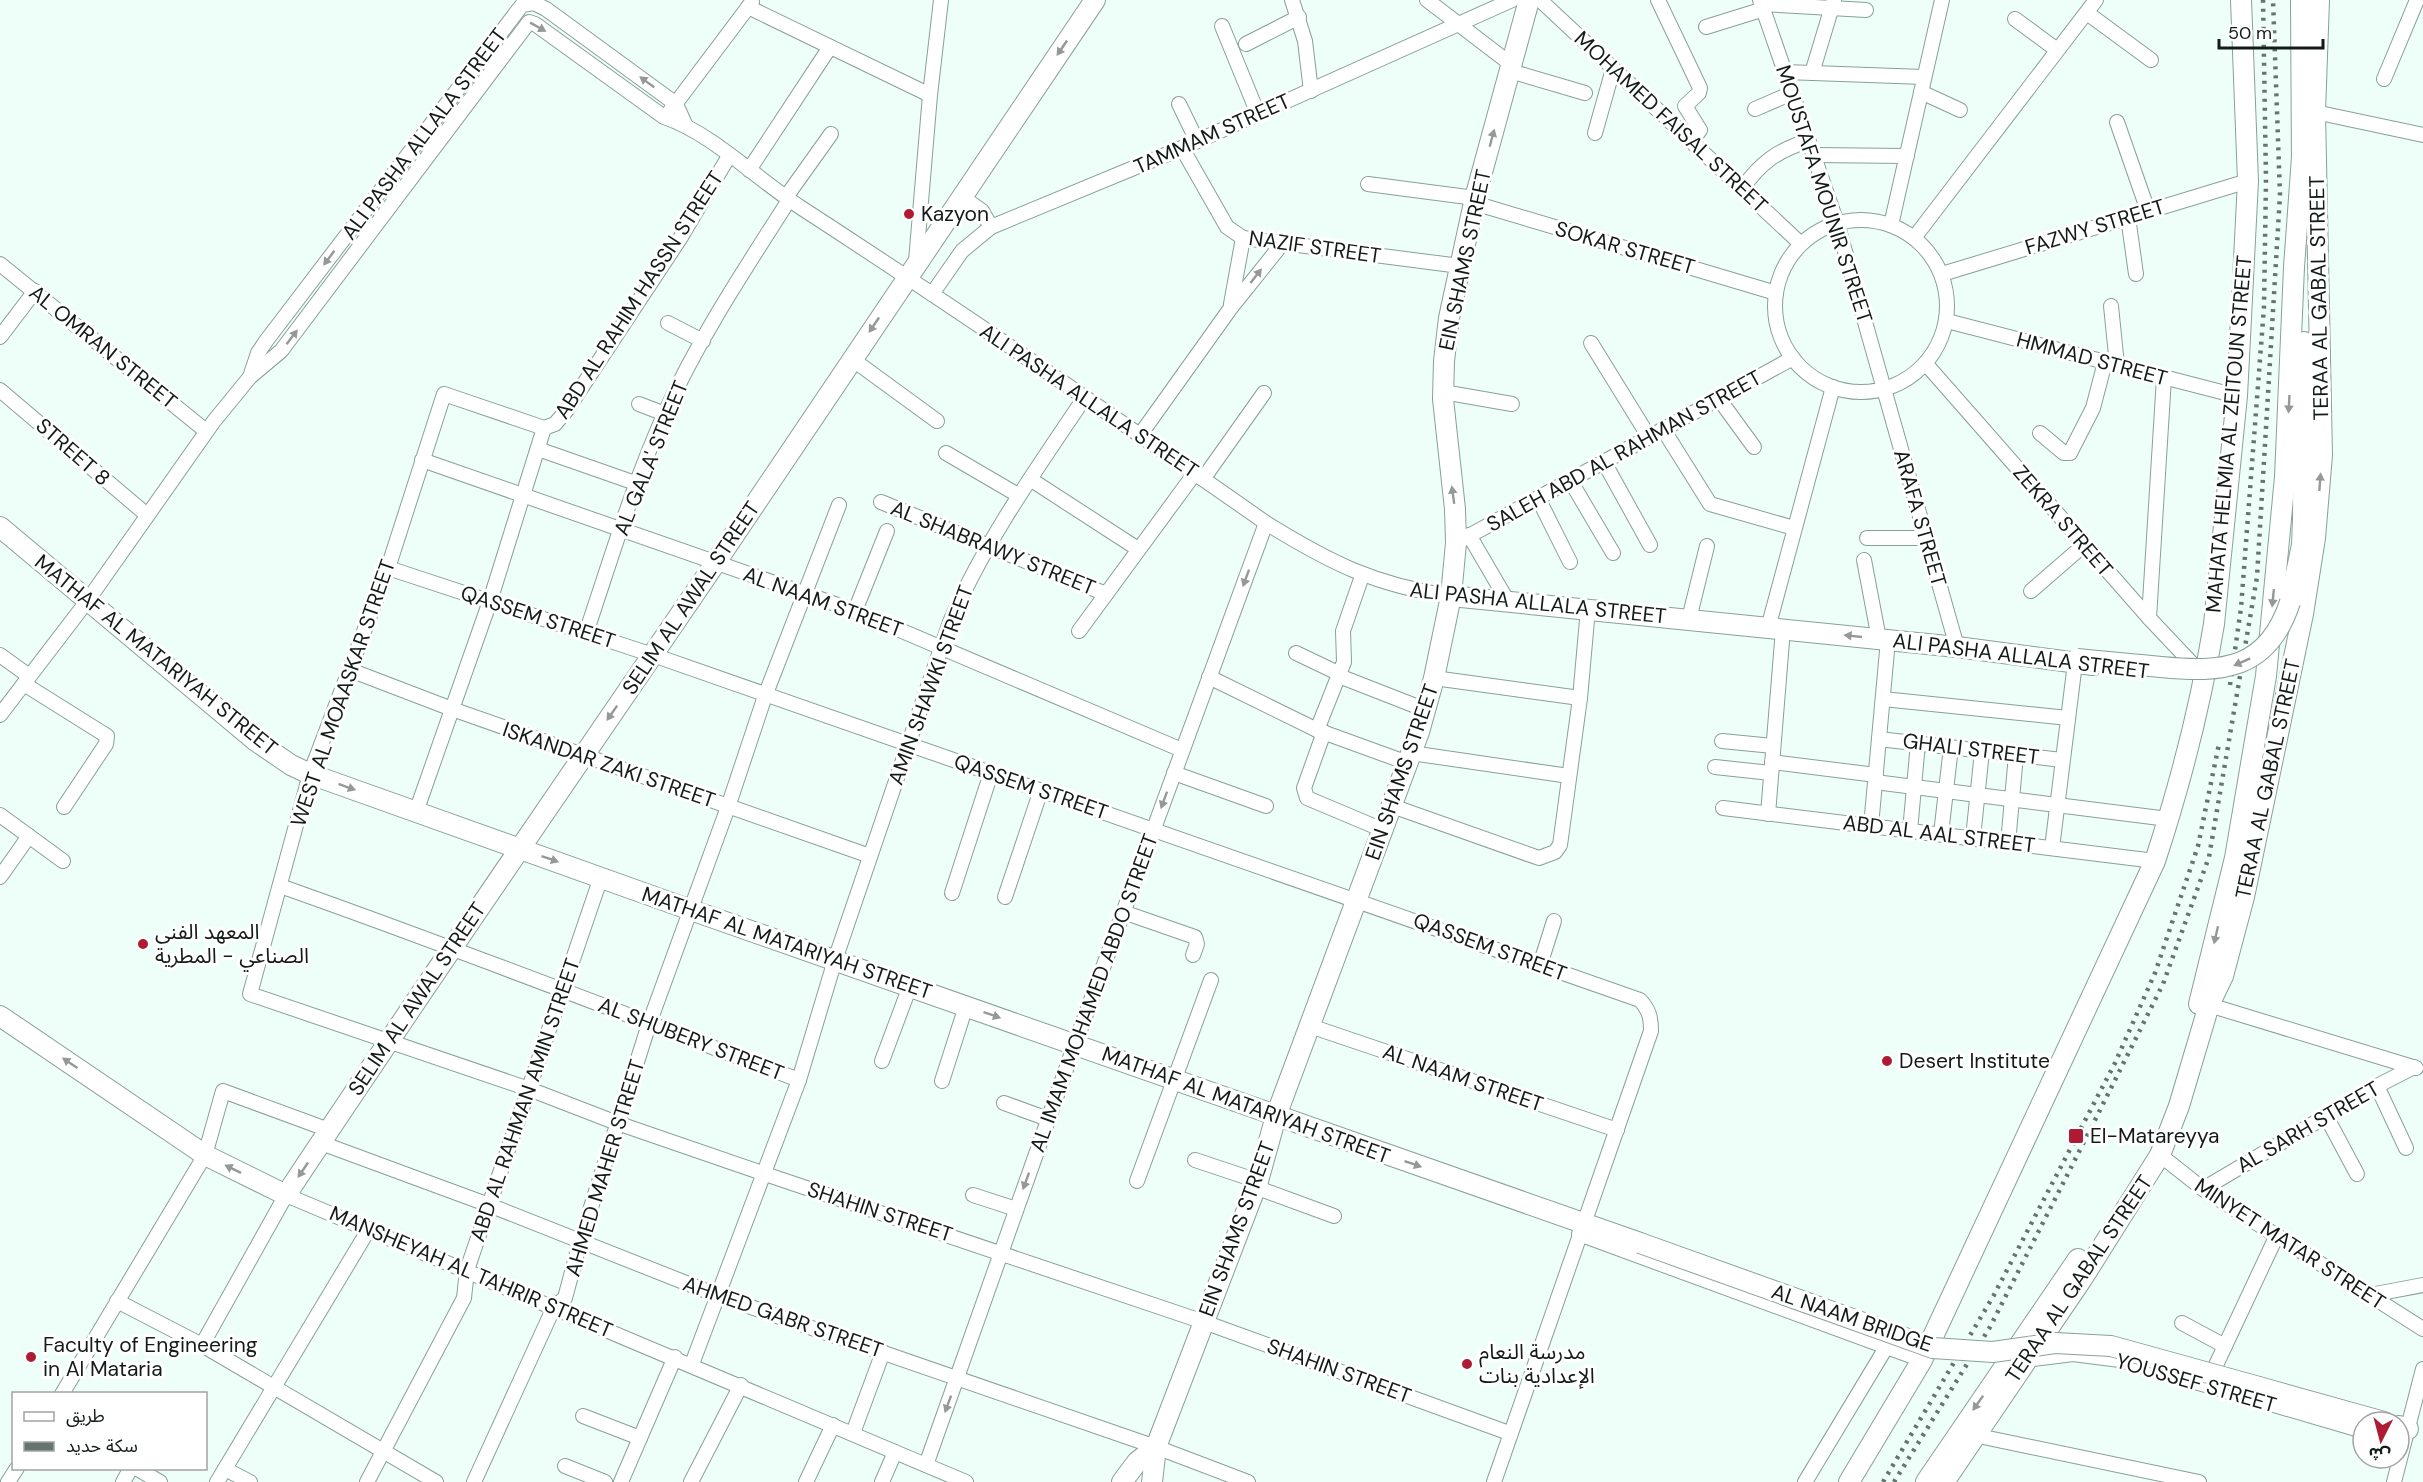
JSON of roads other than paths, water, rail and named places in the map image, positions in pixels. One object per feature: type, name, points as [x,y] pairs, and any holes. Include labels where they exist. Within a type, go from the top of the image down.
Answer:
[{"type":"street","points":[[912,269],[941,0]]},
{"type":"street","name":"SELIM AL AWAL STREET","points":[[286,1195],[518,848],[715,564],[1095,0]]},
{"type":"street","points":[[1292,0],[1299,17],[1311,91]]},
{"type":"street","points":[[1427,0],[1511,68],[1585,93]]},
{"type":"street","name":"TAMMAM STREET","points":[[932,294],[962,251],[991,227],[1182,148],[1512,0]]},
{"type":"street","name":"EIN SHAMS STREET","points":[[1152,1482],[1156,1447],[1257,1184],[1276,1116],[1426,710],[1463,539],[1443,392],[1445,350],[1475,200],[1529,0]]},
{"type":"street","name":"MOHAMED FAISAL STREET","points":[[1540,0],[1801,244]]},
{"type":"street","points":[[1658,0],[1700,88],[1699,93],[1685,106],[1700,130],[1692,141]]},
{"type":"street","points":[[1892,225],[1942,0]]},
{"type":"street","points":[[1914,238],[2097,0]]},
{"type":"street","name":"MAHATA HELMIA AL ZEITOUN STREET","points":[[1849,1482],[1922,1360],[2155,861],[2168,819],[2204,676],[2214,624],[2236,396],[2248,181],[2241,0]]},
{"type":"street","points":[[2052,848],[2076,661],[2201,671],[2236,665],[2265,647],[2276,634],[2290,602],[2302,545],[2305,445],[2301,0]]},
{"type":"street","name":"TERAA AL GABAL STREET","points":[[1926,1482],[2026,1360],[2135,1197],[2160,1155],[2179,1106],[2209,1005],[2223,976],[2246,886],[2304,606],[2315,538],[2322,455],[2315,112],[2319,0]]},
{"type":"street","points":[[2384,79],[2417,0]]},
{"type":"street","name":"ALI PASHA ALLALA STREET","points":[[250,377],[266,341],[522,6],[534,3],[546,9],[610,55],[676,104],[685,124]]},
{"type":"street","points":[[664,117],[751,4],[830,47],[930,95]]},
{"type":"street","points":[[1706,27],[1762,4],[1832,4],[1866,10]]},
{"type":"street","name":"MOUSTAFA MOUNIR STREET","points":[[1762,4],[1837,224],[1884,389]]},
{"type":"street","points":[[1812,73],[1832,4]]},
{"type":"street","points":[[2087,13],[2151,60]]},
{"type":"street","points":[[1246,44],[1299,17]]},
{"type":"street","points":[[2014,19],[2057,50]]},
{"type":"street","name":"ALI PASHA ALLALA STREET","points":[[0,715],[88,600],[206,432],[250,377],[281,351],[526,23],[535,24],[664,117],[685,124],[787,198],[912,269],[932,294],[1266,523],[1313,552],[1362,576],[1396,586],[1451,596],[1957,647],[2204,676]]},
{"type":"street","points":[[1222,26],[1258,114]]},
{"type":"street","points":[[748,170],[830,47]]},
{"type":"street","points":[[599,70],[610,55]]},
{"type":"street","points":[[1595,133],[1613,69]]},
{"type":"street","points":[[1785,72],[1924,77]]},
{"type":"street","points":[[1921,92],[1960,110]]},
{"type":"street","points":[[1755,109],[1792,93]]},
{"type":"street","points":[[1179,104],[1197,141]]},
{"type":"street","points":[[2315,112],[2423,135]]},
{"type":"street","points":[[2117,122],[2148,211]]},
{"type":"street","name":"AL GALA' STREET","points":[[586,633],[664,414],[703,341],[787,198],[831,134]]},
{"type":"street","points":[[1742,189],[1769,157],[1788,147],[1808,141]]},
{"type":"street","name":"NAZIF STREET","points":[[1182,148],[1227,227],[1243,238],[1460,266]]},
{"type":"street","points":[[1813,155],[1907,156]]},
{"type":"street","name":"ABD AL RAHIM HASSN STREET","points":[[544,428],[555,424],[566,411],[681,237],[729,156]]},
{"type":"street","name":"TERAA AL GABAL STREET","points":[[1944,1482],[1967,1433],[2151,1147],[2169,1101],[2201,998],[2235,858],[2266,676],[2285,477],[2302,157]]},
{"type":"street","name":"FAZWY STREET","points":[[1942,274],[2248,181]]},
{"type":"street","name":"SOKAR STREET","points":[[1368,184],[1475,200],[1776,292]]},
{"type":"street","points":[[961,196],[981,211],[991,227]]},
{"type":"street","points":[[2128,217],[2136,274]]},
{"type":"street","points":[[1864,220],[1892,225],[1914,238],[1930,254],[1942,274],[1946,289],[1947,321],[1939,344],[1926,364],[1899,383],[1884,389],[1850,391],[1833,387],[1804,370],[1793,358],[1781,338],[1776,316],[1776,292],[1781,275],[1801,244],[1818,232],[1837,224],[1864,220]]},
{"type":"street","points":[[1230,309],[1243,238]]},
{"type":"street","points":[[1140,435],[1230,309],[1282,244]]},
{"type":"street","name":"AL OMRAN STREET","points":[[0,264],[206,432]]},
{"type":"street","points":[[0,337],[34,291]]},
{"type":"street","points":[[2040,433],[2064,453],[2070,453],[2093,408],[2111,364],[2111,306]]},
{"type":"street","name":"HMMAD STREET","points":[[1947,321],[2236,396]]},
{"type":"street","points":[[668,322],[703,341]]},
{"type":"street","points":[[1591,343],[1649,437]]},
{"type":"street","name":"SALEH ABD AL RAHMAN STREET","points":[[1463,539],[1793,358]]},
{"type":"street","points":[[852,359],[937,421]]},
{"type":"street","name":"ZEKRA STREET","points":[[1926,364],[2149,618],[2204,676]]},
{"type":"street","points":[[2149,618],[2164,378]]},
{"type":"street","points":[[1768,814],[1773,746],[1775,628],[1794,528],[1833,387]]},
{"type":"street","name":"ARAFA STREET","points":[[1884,389],[1957,647]]},
{"type":"street","name":"STREET 8","points":[[0,390],[147,515]]},
{"type":"street","points":[[1443,392],[1512,404]]},
{"type":"street","points":[[1079,631],[1138,549],[1264,393]]},
{"type":"street","name":"WEST AL MOAASKAR STREET","points":[[250,994],[310,774],[388,568],[444,394],[544,428]]},
{"type":"street","name":"AMIN SHAWKI STREET","points":[[692,1365],[799,1080],[835,960],[907,744],[964,589],[1018,495],[1085,397]]},
{"type":"street","points":[[1719,399],[1754,447]]},
{"type":"street","points":[[639,404],[664,414]]},
{"type":"street","points":[[416,812],[490,601],[544,428]]},
{"type":"street","points":[[1663,429],[1706,501],[1715,507],[1794,528]]},
{"type":"street","points":[[538,448],[638,484]]},
{"type":"street","points":[[946,453],[1018,495]]},
{"type":"street","name":"AL NAAM STREET","points":[[422,460],[855,611],[942,646],[1182,750]]},
{"type":"street","points":[[1604,462],[1650,545]]},
{"type":"street","points":[[1030,479],[1138,549]]},
{"type":"street","points":[[1570,480],[1613,553]]},
{"type":"street","points":[[1538,498],[1570,562]]},
{"type":"street","name":"AL SHABRAWY STREET","points":[[881,502],[1106,594]]},
{"type":"street","name":"AHMED MAHER STREET","points":[[474,1482],[554,1307],[565,1298],[580,1242],[649,1024],[803,592],[839,505]]},
{"type":"street","name":"AL IMAM MOHAMED ABDO STREET","points":[[926,1465],[1075,1044],[1266,523]]},
{"type":"street","name":"MATHAF AL MATARIYAH STREET","points":[[0,526],[256,741],[282,759],[310,774],[1276,1116],[1581,1228],[1922,1360]]},
{"type":"street","points":[[855,611],[887,531]]},
{"type":"street","points":[[1867,538],[1926,538]]},
{"type":"street","points":[[1463,539],[1507,600]]},
{"type":"street","points":[[2031,591],[2084,545]]},
{"type":"street","points":[[1689,620],[1707,546]]},
{"type":"street","points":[[1864,560],[1883,640],[1883,699],[1871,826]]},
{"type":"street","name":"QASSEM STREET","points":[[388,568],[653,655],[765,696],[1154,828],[1640,1000],[1651,1019],[1651,1031],[1617,1130]]},
{"type":"street","points":[[1362,576],[1343,631],[1346,655],[1320,731],[1304,788],[1307,798],[1383,830]]},
{"type":"street","points":[[1392,806],[1530,855],[1548,857],[1556,852],[1560,844],[1580,698],[1588,609]]},
{"type":"street","points":[[1296,653],[1339,675],[1426,710]]},
{"type":"street","points":[[0,655],[27,680],[107,736],[106,744],[64,807]]},
{"type":"street","name":"ISKANDAR ZAKI STREET","points":[[350,670],[452,709],[870,856]]},
{"type":"street","points":[[1209,677],[1320,731],[1409,758],[1569,776]]},
{"type":"street","points":[[1434,678],[1580,698]]},
{"type":"street","points":[[1883,699],[2068,718]]},
{"type":"street","name":"GHALI STREET","points":[[1879,739],[2062,760]]},
{"type":"street","points":[[1722,741],[1773,746]]},
{"type":"street","points":[[1910,831],[1918,743]]},
{"type":"street","points":[[1941,834],[1951,747]]},
{"type":"street","points":[[1973,838],[1982,751]]},
{"type":"street","points":[[2008,843],[2016,755]]},
{"type":"street","points":[[1715,767],[1771,767],[1876,779],[1946,792],[2168,819]]},
{"type":"street","points":[[952,893],[991,773]]},
{"type":"street","points":[[1174,773],[1266,806]]},
{"type":"street","points":[[1005,897],[1041,790]]},
{"type":"street","name":"ABD AL AAL STREET","points":[[1724,808],[2155,861]]},
{"type":"street","points":[[0,815],[63,861]]},
{"type":"street","points":[[0,877],[28,836]]},
{"type":"street","name":"ABD AL RAHMAN AMIN STREET","points":[[367,1482],[464,1298],[466,1270],[601,877]]},
{"type":"street","name":"AL SHUBERY STREET","points":[[280,886],[452,946],[562,991],[799,1080]]},
{"type":"street","points":[[1123,912],[1195,937],[1197,944],[1193,955]]},
{"type":"street","points":[[1540,965],[1554,921]]},
{"type":"street","points":[[1137,1181],[1211,980]]},
{"type":"street","points":[[882,1061],[910,986]]},
{"type":"street","name":"SHAHIN STREET","points":[[250,994],[529,1089],[617,1123],[765,1174],[1204,1322],[1509,1433]]},
{"type":"street","points":[[2209,1005],[2419,1069]]},
{"type":"street","points":[[942,1081],[966,1006]]},
{"type":"street","name":"MANSHEYAH AL TAHRIR STREET","points":[[0,1016],[205,1155],[286,1195],[741,1385],[957,1480]]},
{"type":"street","name":"AL NAAM STREET","points":[[1310,1026],[1617,1130]]},
{"type":"street","name":"AL SARH STREET","points":[[2203,1189],[2377,1086],[2419,1069]]},
{"type":"street","points":[[2377,1086],[2406,1148]]},
{"type":"street","name":"AHMED GABR STREET","points":[[205,1155],[223,1091],[489,1205],[719,1296],[1156,1447],[1248,1482]]},
{"type":"street","points":[[1004,1103],[1048,1119]]},
{"type":"street","points":[[2326,1116],[2356,1174]]},
{"type":"street","points":[[1494,1482],[1509,1433],[1617,1130]]},
{"type":"street","points":[[63,1392],[205,1155]]},
{"type":"street","name":"MINYET MATAR STREET","points":[[2160,1155],[2203,1189],[2423,1329]]},
{"type":"street","points":[[1195,1160],[1334,1216]]},
{"type":"street","points":[[202,1346],[286,1195]]},
{"type":"street","points":[[973,1195],[1016,1209]]},
{"type":"street","name":"MATHAF AL MATARIYAH STREET","points":[[1581,1228],[1640,1243]]},
{"type":"street","points":[[217,1482],[369,1229]]},
{"type":"street","points":[[2206,1384],[2277,1235]]},
{"type":"street","name":"AL NAAM BRIDGE","points":[[1640,1243],[1933,1348],[1993,1352],[2055,1343],[2111,1346],[2351,1413]]},
{"type":"street","points":[[2370,1295],[2423,1285]]},
{"type":"street","points":[[117,1301],[202,1346],[436,1482]]},
{"type":"street","points":[[2182,1323],[2225,1346]]},
{"type":"street","points":[[1805,1482],[1887,1346]]},
{"type":"street","points":[[853,1433],[883,1352]]},
{"type":"street","name":"YOUSSEF STREET","points":[[2026,1360],[2049,1356],[2097,1356],[2206,1384],[2351,1427]]},
{"type":"street","points":[[621,1482],[675,1357]]},
{"type":"street","points":[[2410,1410],[2423,1370]]},
{"type":"street","points":[[691,1482],[741,1385]]},
{"type":"street","points":[[583,1416],[640,1438]]},
{"type":"street","points":[[806,1482],[833,1425]]},
{"type":"street","points":[[1967,1433],[2199,1482]]},
{"type":"street","name":"EIN SHAMS STREET","points":[[1122,1482],[1137,1462],[1156,1447]]},
{"type":"street","points":[[882,1482],[895,1452]]},
{"type":"street","points":[[565,1466],[605,1482]]},
{"type":"street","points":[[225,1469],[250,1482]]},
{"type":"street","points":[[139,1470],[160,1482]]},
{"type":"railway","points":[[2230,685],[2241,608],[2264,307],[2266,180],[2263,0]]},
{"type":"railway","points":[[1894,1482],[1990,1327],[2085,1140],[2163,984],[2209,857],[2257,577],[2280,195],[2273,0]]},
{"type":"railway","points":[[1883,1482],[1994,1295],[2115,1063],[2155,973],[2198,846],[2219,744]]},
{"type":"place","name":"Kazyon","points":[[909,214]]},
{"type":"place","name":"المعهد الفني الصناعي - المطرية","points":[[143,944]]},
{"type":"place","name":"Desert Institute","points":[[1887,1061]]},
{"type":"place","name":"El-Matareyya","points":[[2076,1136]]},
{"type":"place","name":"Faculty of Engineering in Al Mataria","points":[[31,1357]]},
{"type":"place","name":"مدرسة النعام الإعدادية بنات","points":[[1467,1364]]}]
